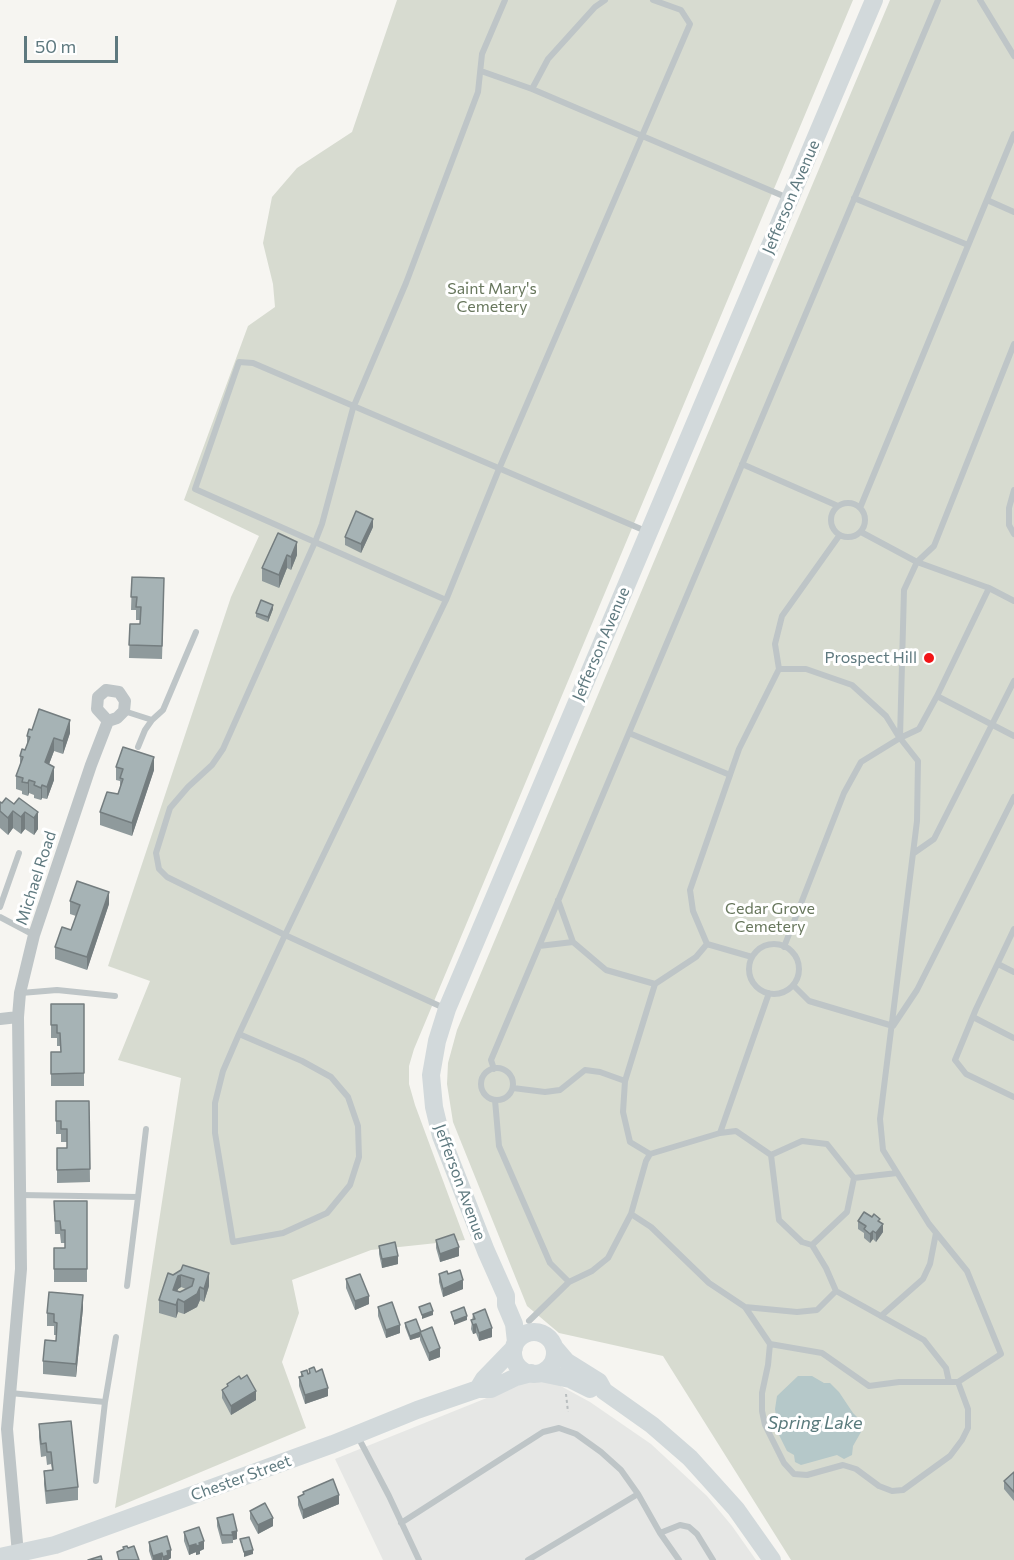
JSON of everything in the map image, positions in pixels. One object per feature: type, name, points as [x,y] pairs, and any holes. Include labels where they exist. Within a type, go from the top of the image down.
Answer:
[{"type":"main road","name":"Jefferson Avenue","points":[[515,1345],[514,1324],[506,1305],[506,1296],[441,1136],[434,1107],[431,1075],[437,1041],[447,1009],[874,0]]},
{"type":"main road","name":"Jefferson Avenue","points":[[506,1296],[514,1301],[543,1333]]},
{"type":"main road","points":[[478,1389],[484,1378],[523,1335],[529,1332],[543,1333],[550,1338],[567,1362],[599,1382],[604,1391],[652,1425],[690,1458],[736,1509],[772,1560]]},
{"type":"main road","points":[[515,1345],[514,1358],[517,1365],[524,1371],[570,1379],[594,1390],[604,1391]]},
{"type":"main road","points":[[536,1373],[553,1364],[555,1348]]},
{"type":"main road","name":"Chester Street","points":[[9,1556],[55,1545],[356,1435],[417,1410],[478,1389],[491,1389],[516,1377],[536,1373]]},
{"type":"street","points":[[106,690],[119,692],[125,700],[124,711],[117,718],[108,721],[97,709],[98,697],[106,690]]},
{"type":"street","name":"Michael Road","points":[[9,1556],[4,1429],[10,1393],[21,1269],[18,1017],[20,993],[34,935],[108,721]]},
{"type":"street","points":[[0,1019],[18,1017]]},
{"type":"lane","points":[[447,1009],[285,935],[167,877],[159,869],[156,853],[170,808],[212,765],[223,749],[315,542],[322,524],[353,408],[406,283],[477,92],[482,54],[505,0]]},
{"type":"lane","points":[[532,89],[548,58],[595,7],[605,0]]},
{"type":"lane","points":[[239,1034],[302,1060],[331,1077],[348,1097],[358,1126],[359,1156],[350,1185],[327,1213],[283,1233],[233,1242],[215,1133],[215,1103],[223,1071],[239,1034],[285,935],[446,600],[499,469],[690,24],[681,10],[653,0]]},
{"type":"lane","points":[[494,1069],[491,1060],[938,0]]},
{"type":"lane","points":[[980,0],[1014,56]]},
{"type":"lane","points":[[481,71],[532,89],[790,199]]},
{"type":"lane","points":[[860,508],[1014,134]]},
{"type":"lane","points":[[854,198],[968,245]]},
{"type":"lane","points":[[987,200],[1014,212]]},
{"type":"lane","points":[[900,738],[904,590],[917,562],[934,546],[1014,344]]},
{"type":"lane","points":[[446,600],[195,489],[239,362],[253,363],[353,408],[649,532]]},
{"type":"lane","points":[[742,464],[838,506],[850,503],[860,508],[866,522],[861,532],[849,538],[839,536],[832,527],[831,521],[831,515],[838,506]]},
{"type":"lane","points":[[1014,490],[1009,508],[1009,525],[1014,534]]},
{"type":"lane","points":[[861,532],[917,562],[989,588],[1014,601]]},
{"type":"lane","points":[[707,944],[693,911],[690,890],[739,749],[779,669],[775,644],[782,616],[839,536]]},
{"type":"lane","points":[[784,947],[848,785],[861,762],[919,729],[989,588]]},
{"type":"lane","points":[[138,747],[145,730],[163,710],[196,632]]},
{"type":"lane","points":[[770,1344],[822,1353],[870,1386],[899,1382],[958,1382],[1001,1354],[967,1271],[936,1233],[883,1150],[880,1119],[914,853],[918,761],[907,750],[886,716],[852,685],[806,669],[779,669]]},
{"type":"lane","points":[[914,853],[934,839],[1014,681]]},
{"type":"lane","points":[[937,696],[1014,736]]},
{"type":"lane","points":[[124,711],[152,720]]},
{"type":"lane","points":[[628,733],[730,775]]},
{"type":"lane","points":[[893,1026],[917,990],[1014,797]]},
{"type":"lane","points":[[0,907],[19,853]]},
{"type":"lane","points":[[558,900],[573,942],[606,970],[655,984]]},
{"type":"lane","points":[[0,916],[34,935]]},
{"type":"lane","points":[[1014,929],[955,1060],[966,1074],[1014,1097]]},
{"type":"lane","points":[[539,946],[573,942]]},
{"type":"lane","points":[[707,944],[752,957]]},
{"type":"lane","points":[[650,1154],[630,1142],[623,1112],[625,1081],[655,984],[696,957],[707,944]]},
{"type":"lane","points":[[764,946],[784,947],[794,955],[797,962],[797,978],[793,985],[780,993],[769,993],[757,988],[749,973],[752,957],[764,946]]},
{"type":"lane","points":[[998,964],[1014,972]]},
{"type":"lane","points":[[793,985],[809,1001],[893,1026]]},
{"type":"lane","points":[[20,993],[57,990],[115,996]]},
{"type":"lane","points":[[720,1133],[769,993]]},
{"type":"lane","points":[[973,1017],[1014,1038]]},
{"type":"lane","points":[[494,1069],[508,1073],[513,1088],[507,1096],[495,1100],[484,1094],[482,1084],[485,1074],[494,1069]]},
{"type":"lane","points":[[513,1088],[545,1092],[560,1090],[585,1070],[600,1072],[625,1081]]},
{"type":"lane","points":[[495,1100],[499,1146],[550,1263],[568,1282]]},
{"type":"lane","points":[[127,1286],[146,1129]]},
{"type":"lane","points":[[530,1321],[568,1282],[592,1271],[608,1258],[631,1214],[650,1154],[720,1133],[736,1131],[771,1155],[779,1220],[802,1242],[812,1245],[836,1291],[924,1340],[946,1368],[949,1382]]},
{"type":"lane","points":[[771,1155],[802,1141],[827,1144],[855,1178]]},
{"type":"lane","points":[[855,1178],[897,1173]]},
{"type":"lane","points":[[812,1245],[847,1212],[855,1178]]},
{"type":"lane","points":[[20,1195],[138,1197]]},
{"type":"lane","points":[[631,1214],[651,1227],[709,1283],[745,1307],[770,1344],[762,1393],[762,1411],[765,1425],[784,1463],[794,1474],[807,1475],[843,1465],[856,1469],[879,1486],[892,1491],[903,1490],[950,1455],[962,1440],[968,1428],[968,1409],[958,1382]]},
{"type":"lane","points":[[881,1316],[923,1279],[930,1264],[936,1233]]},
{"type":"lane","points":[[745,1307],[796,1312],[817,1310],[836,1291]]},
{"type":"lane","points":[[96,1481],[105,1402],[116,1337]]},
{"type":"lane","points":[[10,1393],[105,1402]]},
{"type":"lane","points":[[401,1523],[543,1432],[560,1428],[576,1434],[621,1470],[679,1560]]},
{"type":"lane","points":[[356,1435],[419,1560]]},
{"type":"lane","points":[[528,1560],[638,1494]]},
{"type":"lane","points":[[660,1533],[680,1525],[689,1527],[697,1534],[713,1560]]},
{"type":"path","points":[[567,1389],[565,1399],[568,1412]]},
{"type":"shaded area","points":[[539,1379],[557,1384],[590,1402],[651,1444],[707,1496],[756,1560],[383,1560],[335,1459]]},
{"type":"green space","name":"Saint Mary's Cemetery","points":[[397,0],[853,0],[414,1049],[409,1066],[409,1084],[465,1240],[371,1250],[292,1280],[299,1313],[282,1362],[306,1428],[115,1508],[181,1078],[118,1060],[150,981],[108,966],[231,597],[259,536],[184,500],[248,326],[275,307],[273,284],[263,243],[272,197],[297,168],[352,132]]},
{"type":"green space","name":"Cedar Grove Cemetery","points":[[890,0],[1014,0],[1014,1560],[791,1560],[663,1356],[559,1333],[527,1306],[453,1122],[447,1084],[448,1063],[457,1030]]},
{"type":"water","name":"Spring Lake","points":[[798,1376],[812,1376],[824,1383],[830,1383],[861,1421],[861,1432],[853,1446],[852,1455],[844,1459],[837,1455],[801,1465],[795,1462],[794,1455],[787,1451],[778,1433],[775,1409],[777,1396]]},
{"type":"building","points":[[356,511],[373,519],[361,544],[345,537]]},
{"type":"building","points":[[278,533],[297,542],[291,557],[287,555],[279,575],[262,568]]},
{"type":"building","points":[[132,577],[164,578],[162,646],[129,645],[130,624],[140,624],[141,607],[136,607],[137,597],[131,597]]},
{"type":"building","points":[[261,600],[273,605],[268,617],[256,613]]},
{"type":"building","points":[[39,709],[70,720],[63,741],[54,738],[45,762],[54,767],[47,787],[42,785],[41,788],[29,780],[28,783],[22,782],[23,778],[16,776],[23,757],[20,756],[22,749],[25,750],[30,737],[27,736],[29,729],[32,730]]},
{"type":"building","points":[[123,747],[154,757],[132,823],[100,812],[107,792],[118,794],[123,779],[120,778],[123,769],[116,767]]},
{"type":"building","points":[[6,798],[14,804],[19,798],[38,812],[34,818],[25,812],[21,817],[13,811],[8,818],[0,811],[0,802],[2,803]]},
{"type":"building","points":[[77,881],[109,892],[87,957],[55,947],[62,927],[71,930],[80,905],[70,901]]},
{"type":"building","points":[[51,1004],[84,1004],[84,1073],[51,1074],[51,1052],[61,1052],[60,1033],[57,1033],[57,1025],[51,1025]]},
{"type":"building","points":[[56,1101],[89,1101],[90,1169],[57,1170],[57,1148],[67,1148],[67,1129],[61,1129],[61,1121],[56,1121]]},
{"type":"building","points":[[54,1201],[87,1201],[87,1269],[54,1269],[54,1248],[65,1248],[65,1230],[61,1230],[60,1221],[55,1221]]},
{"type":"building","points":[[864,1212],[872,1217],[874,1214],[883,1224],[876,1233],[873,1231],[870,1234],[864,1229],[866,1226],[858,1221]]},
{"type":"building","points":[[454,1234],[459,1247],[440,1254],[436,1240]]},
{"type":"building","points":[[395,1242],[398,1256],[382,1259],[379,1246]]},
{"type":"building","points":[[183,1265],[209,1273],[204,1289],[200,1287],[197,1294],[184,1302],[178,1299],[176,1305],[159,1300],[168,1273],[173,1275],[181,1270]],"holes":[[[178,1276],[194,1279],[192,1286],[180,1292],[173,1290]]]},
{"type":"building","points":[[460,1270],[463,1280],[443,1289],[439,1274]]},
{"type":"building","points":[[360,1274],[369,1296],[355,1301],[346,1279]]},
{"type":"building","points":[[49,1292],[83,1295],[76,1364],[43,1361],[45,1340],[56,1341],[57,1323],[54,1322],[54,1314],[47,1313]]},
{"type":"building","points":[[392,1302],[400,1325],[386,1330],[378,1307]]},
{"type":"building","points":[[430,1303],[433,1311],[422,1315],[419,1307]]},
{"type":"building","points":[[464,1307],[467,1316],[454,1321],[451,1312]]},
{"type":"building","points":[[485,1309],[492,1328],[479,1333],[476,1324],[473,1325],[471,1320],[475,1319],[473,1314]]},
{"type":"building","points":[[416,1319],[421,1332],[410,1336],[405,1323]]},
{"type":"building","points":[[432,1327],[440,1348],[429,1353],[420,1332]]},
{"type":"building","points":[[314,1367],[316,1372],[322,1369],[328,1388],[305,1395],[299,1377],[303,1376],[301,1372],[307,1370],[308,1374],[309,1369]]},
{"type":"building","points":[[247,1375],[256,1391],[231,1406],[222,1390],[239,1376],[241,1379]]},
{"type":"building","points":[[71,1421],[78,1487],[46,1491],[44,1471],[53,1470],[51,1452],[47,1452],[46,1443],[41,1444],[39,1424]]},
{"type":"building","points":[[1014,1472],[1014,1492],[1004,1481]]},
{"type":"building","points":[[333,1479],[339,1495],[303,1510],[298,1497],[304,1494],[303,1492]]},
{"type":"building","points":[[265,1503],[273,1518],[258,1525],[250,1511]]},
{"type":"building","points":[[233,1514],[237,1531],[232,1532],[233,1535],[222,1535],[217,1518]]},
{"type":"building","points":[[199,1527],[204,1541],[199,1543],[200,1545],[189,1546],[184,1532]]},
{"type":"building","points":[[167,1536],[171,1550],[167,1551],[168,1555],[163,1557],[162,1553],[153,1556],[149,1542]]},
{"type":"building","points":[[249,1537],[253,1550],[244,1552],[240,1539]]},
{"type":"building","points":[[127,1546],[128,1548],[134,1546],[139,1560],[119,1560],[117,1552]]},
{"type":"building","points":[[101,1556],[102,1560],[88,1560]]},
{"type":"place","name":"Prospect Hill","points":[[929,658]]}]
